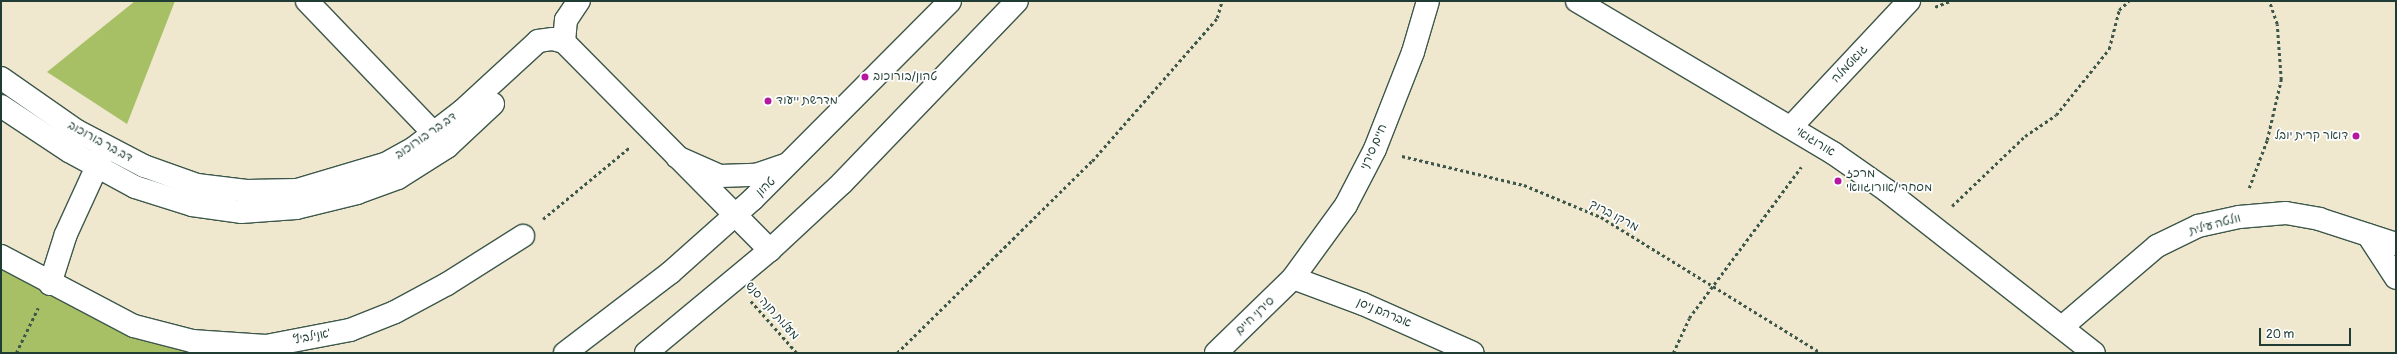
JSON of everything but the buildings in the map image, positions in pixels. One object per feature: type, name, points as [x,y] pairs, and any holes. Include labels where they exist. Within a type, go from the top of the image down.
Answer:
[{"type":"street","points":[[1,106],[97,166],[135,187],[192,205],[241,212],[296,208],[357,193],[398,178],[440,140],[307,1]]},
{"type":"street","points":[[579,1],[566,20],[564,42],[649,130],[770,250]]},
{"type":"street","name":"טהון","points":[[566,353],[670,273],[735,216],[795,160],[950,1]]},
{"type":"street","points":[[646,353],[770,250],[920,105],[1017,1]]},
{"type":"street","name":"חיים סירני","points":[[1293,278],[1346,205],[1375,149],[1413,52],[1428,1]]},
{"type":"street","name":"אורוגואי","points":[[1577,1],[1818,144],[1934,227],[2094,353]]},
{"type":"street","name":"גואטמלה","points":[[1791,127],[1909,1]]},
{"type":"street","name":"דב בר בורוכוב","points":[[1,78],[77,131],[144,166],[197,185],[247,191],[297,190],[385,164],[440,140],[538,41],[564,42]]},
{"type":"street","points":[[50,284],[66,234],[106,146]]},
{"type":"street","points":[[677,157],[705,172],[739,177],[756,175],[795,160]]},
{"type":"street","name":"וולטה עילית","points":[[2062,327],[2157,246],[2198,226],[2239,217],[2286,213],[2396,244]]},
{"type":"street","points":[[2368,235],[2396,278]]},
{"type":"street","name":"אנילביץ'","points":[[1,256],[50,284],[134,326],[192,341],[266,346],[350,330],[395,312],[447,284],[523,236]]},
{"type":"street","name":"סירני חיים","points":[[1216,353],[1293,278]]},
{"type":"street","name":"אברהם ניסן","points":[[1293,278],[1363,304],[1473,353]]},
{"type":"path","points":[[897,353],[1092,161],[1218,18],[1222,1]]},
{"type":"path","points":[[1934,227],[1974,183],[2025,136],[2056,115],[2109,49],[2119,10],[2129,1]]},
{"type":"path","points":[[2239,217],[2268,140],[2281,80],[2277,24],[2269,1]]},
{"type":"path","points":[[523,236],[649,130]]},
{"type":"path","points":[[1673,353],[1689,318],[1818,144]]},
{"type":"path","name":"מרקו ברוך","points":[[1375,149],[1524,185],[1600,217],[1713,285],[1821,353]]},
{"type":"path","name":"מעלות חנה סנש","points":[[733,282],[797,353]]},
{"type":"path","points":[[16,353],[50,284]]},
{"type":"green space","points":[[135,1],[175,1],[127,124],[47,72]]},
{"type":"green space","points":[[1,266],[97,318],[286,353],[1,353]]},
{"type":"place","name":"טהון/בורוכוב","points":[[865,77]]},
{"type":"place","name":"מדרשת ייעוד","points":[[768,101]]},
{"type":"place","name":"דואר קרית יובל","points":[[2356,136]]},
{"type":"place","name":"מרכז מסחרי/אורוגוואי","points":[[1838,181]]}]
